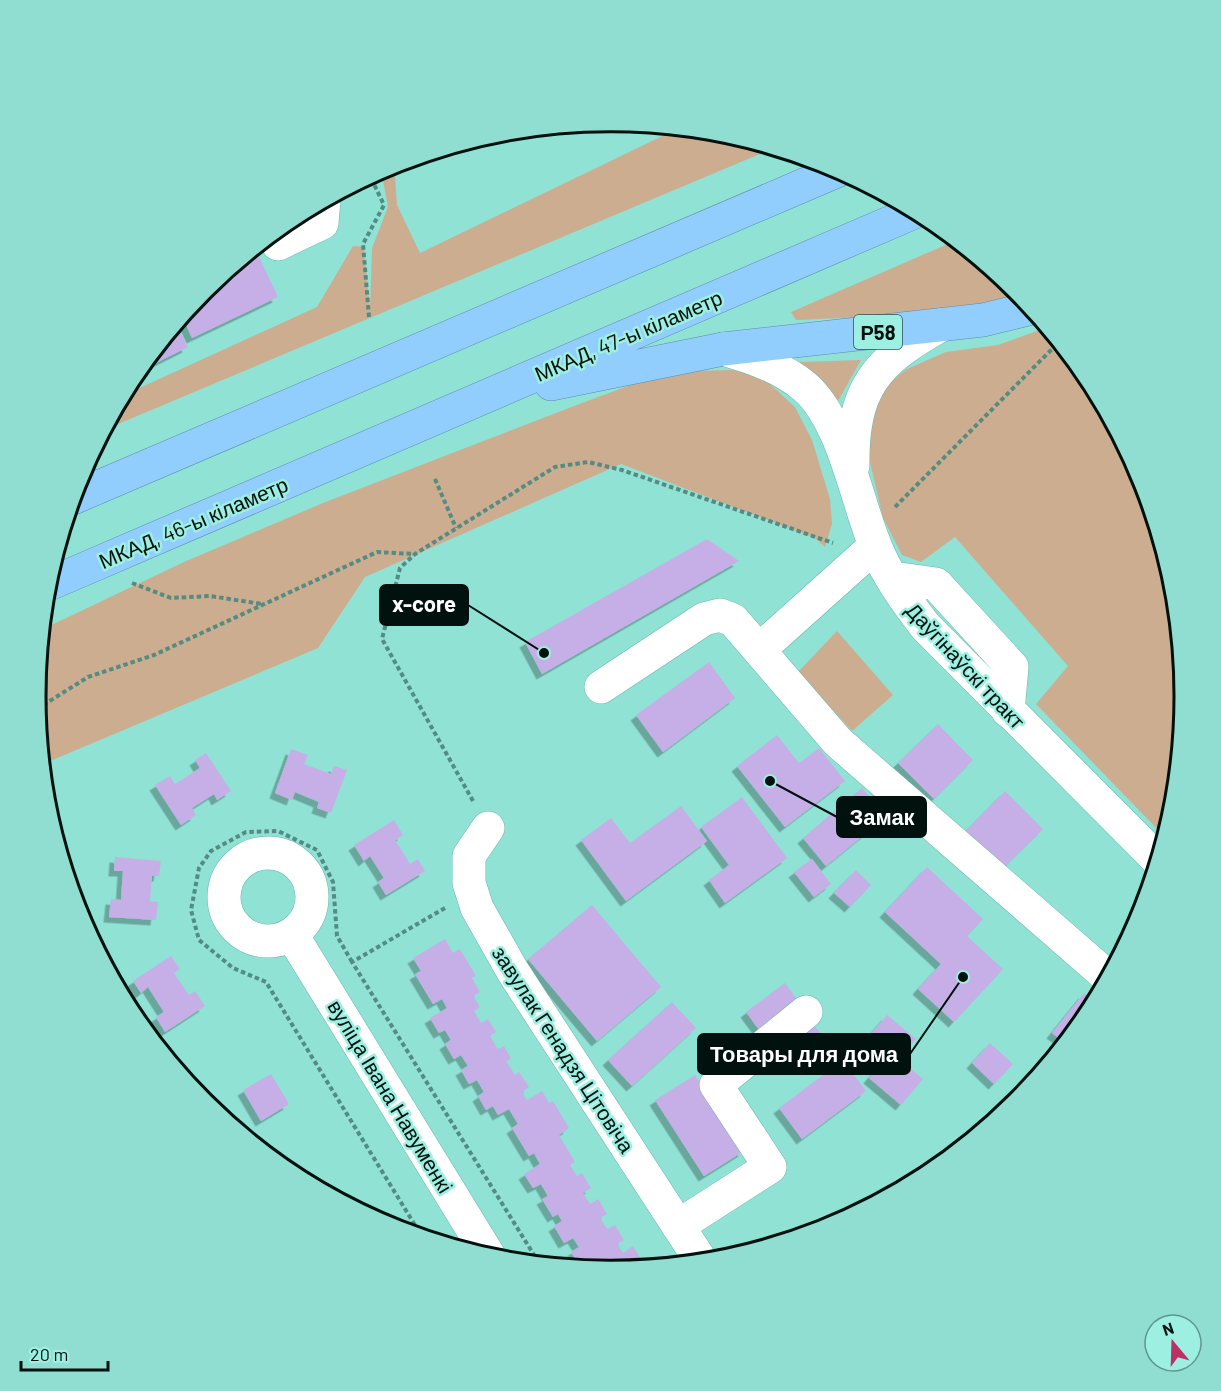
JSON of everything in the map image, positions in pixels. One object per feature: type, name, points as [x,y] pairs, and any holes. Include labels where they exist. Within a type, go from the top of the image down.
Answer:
[{"type":"highway","points":[[84,493],[828,175]]},
{"type":"highway","name":"МКАД, 47-ы кіламетр","points":[[338,459],[906,216]]},
{"type":"highway","name":"Р58","points":[[479,399],[723,349],[983,320],[1022,310]]},
{"type":"highway","name":"МКАД, 46-ы кіламетр","points":[[58,580],[338,459]]},
{"type":"street","points":[[278,244],[322,223],[323,211]]},
{"type":"street","points":[[853,483],[852,442],[857,411],[868,384],[887,361],[906,344],[941,325]]},
{"type":"street","name":"Даўгінаўскі тракт","points":[[723,349],[778,368],[806,388],[824,411],[837,436],[853,483],[866,555],[892,578],[925,626],[1152,854]]},
{"type":"street","points":[[759,650],[866,555]]},
{"type":"street","points":[[600,687],[705,619],[720,615],[733,620],[838,742],[1102,972]]},
{"type":"street","name":"завулак Генадзя Цітовіча","points":[[488,828],[470,856],[469,883],[477,908],[512,970],[696,1253]]},
{"type":"street","name":"вуліца Івана Навуменкі","points":[[292,935],[482,1244]]},
{"type":"street","points":[[678,1226],[770,1167],[716,1085],[806,1012]]},
{"type":"path","points":[[369,317],[363,244],[384,204],[374,184]]},
{"type":"path","points":[[888,515],[1054,347]]},
{"type":"path","points":[[488,828],[382,639],[400,568],[415,554],[555,467],[588,462],[622,470],[866,555]]},
{"type":"path","points":[[435,479],[456,528]]},
{"type":"path","points":[[46,703],[88,677],[154,655],[377,552],[415,554]]},
{"type":"path","points":[[89,567],[171,598],[210,596],[263,604]]},
{"type":"path","points":[[472,892],[352,962],[534,1254]]},
{"type":"shaded area","points":[[666,135],[721,142],[763,153],[116,425],[138,389],[317,307],[353,246],[364,247],[370,310],[372,248],[388,207],[383,180],[395,174],[397,205],[420,253]]},
{"type":"shaded area","points":[[948,244],[982,271],[1011,299],[967,308],[910,315],[796,320],[791,312]]},
{"type":"shaded area","points":[[1040,330],[1058,352],[1099,414],[1132,480],[1145,514],[1164,585],[1173,659],[1174,696],[1170,769],[1158,830],[1036,704],[1068,666],[955,537],[921,562],[902,555],[883,518],[865,441],[884,387],[907,369],[946,352],[998,345]]},
{"type":"shaded area","points":[[861,360],[834,408],[800,367],[799,362]]},
{"type":"shaded area","points":[[731,370],[758,373],[795,407],[812,440],[830,499],[832,524],[825,547],[815,538],[621,464],[365,577],[318,648],[50,761],[46,696],[51,625],[184,562],[323,503],[636,383],[688,371]]},
{"type":"shaded area","points":[[837,631],[893,695],[852,731],[798,672]]},
{"type":"building","points":[[258,255],[278,297],[192,338],[186,324],[239,271]]},
{"type":"building","points":[[180,331],[188,347],[155,364]]},
{"type":"building","points":[[707,539],[739,561],[542,674],[525,642]]},
{"type":"building","points":[[709,662],[735,698],[663,752],[636,715]]},
{"type":"building","points":[[938,724],[973,760],[934,799],[898,763]]},
{"type":"building","points":[[777,735],[799,763],[819,748],[845,781],[785,827],[737,766]]},
{"type":"building","points":[[291,749],[308,755],[304,764],[331,774],[334,766],[347,770],[331,813],[317,808],[319,802],[295,792],[292,800],[275,793]]},
{"type":"building","points":[[206,753],[231,791],[217,800],[214,794],[192,808],[196,815],[181,825],[155,785],[170,776],[175,784],[200,768],[195,760]]},
{"type":"building","points":[[862,788],[886,817],[826,866],[803,838]]},
{"type":"building","points":[[1005,791],[1043,829],[1002,869],[965,832]]},
{"type":"building","points":[[742,797],[787,858],[725,903],[709,880],[729,865],[701,827]]},
{"type":"building","points":[[681,806],[707,841],[626,901],[581,840],[611,818],[630,843]]},
{"type":"building","points":[[394,820],[403,835],[395,840],[410,864],[418,859],[425,871],[386,895],[378,882],[384,878],[370,856],[364,861],[354,845]]},
{"type":"building","points":[[115,857],[161,861],[159,876],[152,876],[150,901],[158,902],[156,920],[109,917],[111,899],[121,900],[123,871],[114,871]]},
{"type":"building","points":[[812,859],[831,884],[814,897],[794,872]]},
{"type":"building","points":[[927,867],[983,919],[967,936],[1003,969],[954,1022],[918,989],[941,964],[885,912]]},
{"type":"building","points":[[856,870],[871,885],[850,907],[834,893]]},
{"type":"building","points":[[592,905],[661,987],[597,1041],[528,959]]},
{"type":"building","points":[[445,939],[453,953],[460,949],[476,976],[472,978],[480,992],[473,996],[480,1007],[474,1011],[481,1023],[488,1019],[496,1032],[490,1036],[498,1049],[504,1046],[511,1059],[506,1061],[515,1075],[519,1072],[529,1087],[522,1092],[527,1100],[542,1091],[549,1103],[553,1101],[569,1128],[559,1135],[575,1162],[570,1165],[577,1176],[582,1173],[591,1188],[583,1193],[590,1204],[598,1199],[607,1214],[600,1218],[607,1229],[615,1225],[624,1240],[617,1244],[623,1253],[633,1246],[640,1258],[575,1258],[571,1252],[579,1247],[573,1238],[564,1243],[554,1226],[562,1221],[558,1214],[553,1217],[542,1199],[548,1196],[541,1184],[533,1188],[524,1174],[540,1164],[534,1153],[529,1156],[512,1128],[518,1124],[509,1109],[498,1115],[493,1106],[486,1110],[478,1096],[484,1092],[477,1080],[469,1084],[461,1070],[468,1066],[461,1055],[454,1059],[445,1044],[451,1040],[445,1030],[439,1033],[430,1018],[447,1008],[442,999],[433,1004],[415,974],[421,971],[413,958]]},
{"type":"building","points":[[171,956],[180,969],[174,973],[189,995],[195,991],[205,1006],[165,1032],[156,1017],[164,1012],[148,987],[141,993],[133,981]]},
{"type":"building","points":[[785,983],[802,1006],[763,1035],[746,1012]]},
{"type":"building","points":[[1084,993],[1087,996],[1059,1038],[1052,1033]]},
{"type":"building","points":[[672,1002],[696,1028],[632,1086],[608,1060]]},
{"type":"building","points":[[887,1015],[916,1039],[899,1059],[923,1079],[901,1105],[869,1078],[891,1052],[870,1035]]},
{"type":"building","points":[[808,1018],[825,1039],[799,1060],[783,1038]]},
{"type":"building","points":[[990,1043],[1013,1064],[994,1084],[972,1063]]},
{"type":"building","points":[[843,1060],[866,1091],[802,1139],[779,1108]]},
{"type":"building","points":[[271,1074],[289,1104],[261,1121],[243,1090]]},
{"type":"building","points":[[695,1075],[744,1151],[704,1176],[655,1100]]},
{"type":"place","name":"x-core","points":[[544,653]]},
{"type":"place","name":"Замак","points":[[770,781]]},
{"type":"place","name":"Товары для дома","points":[[963,977]]}]
